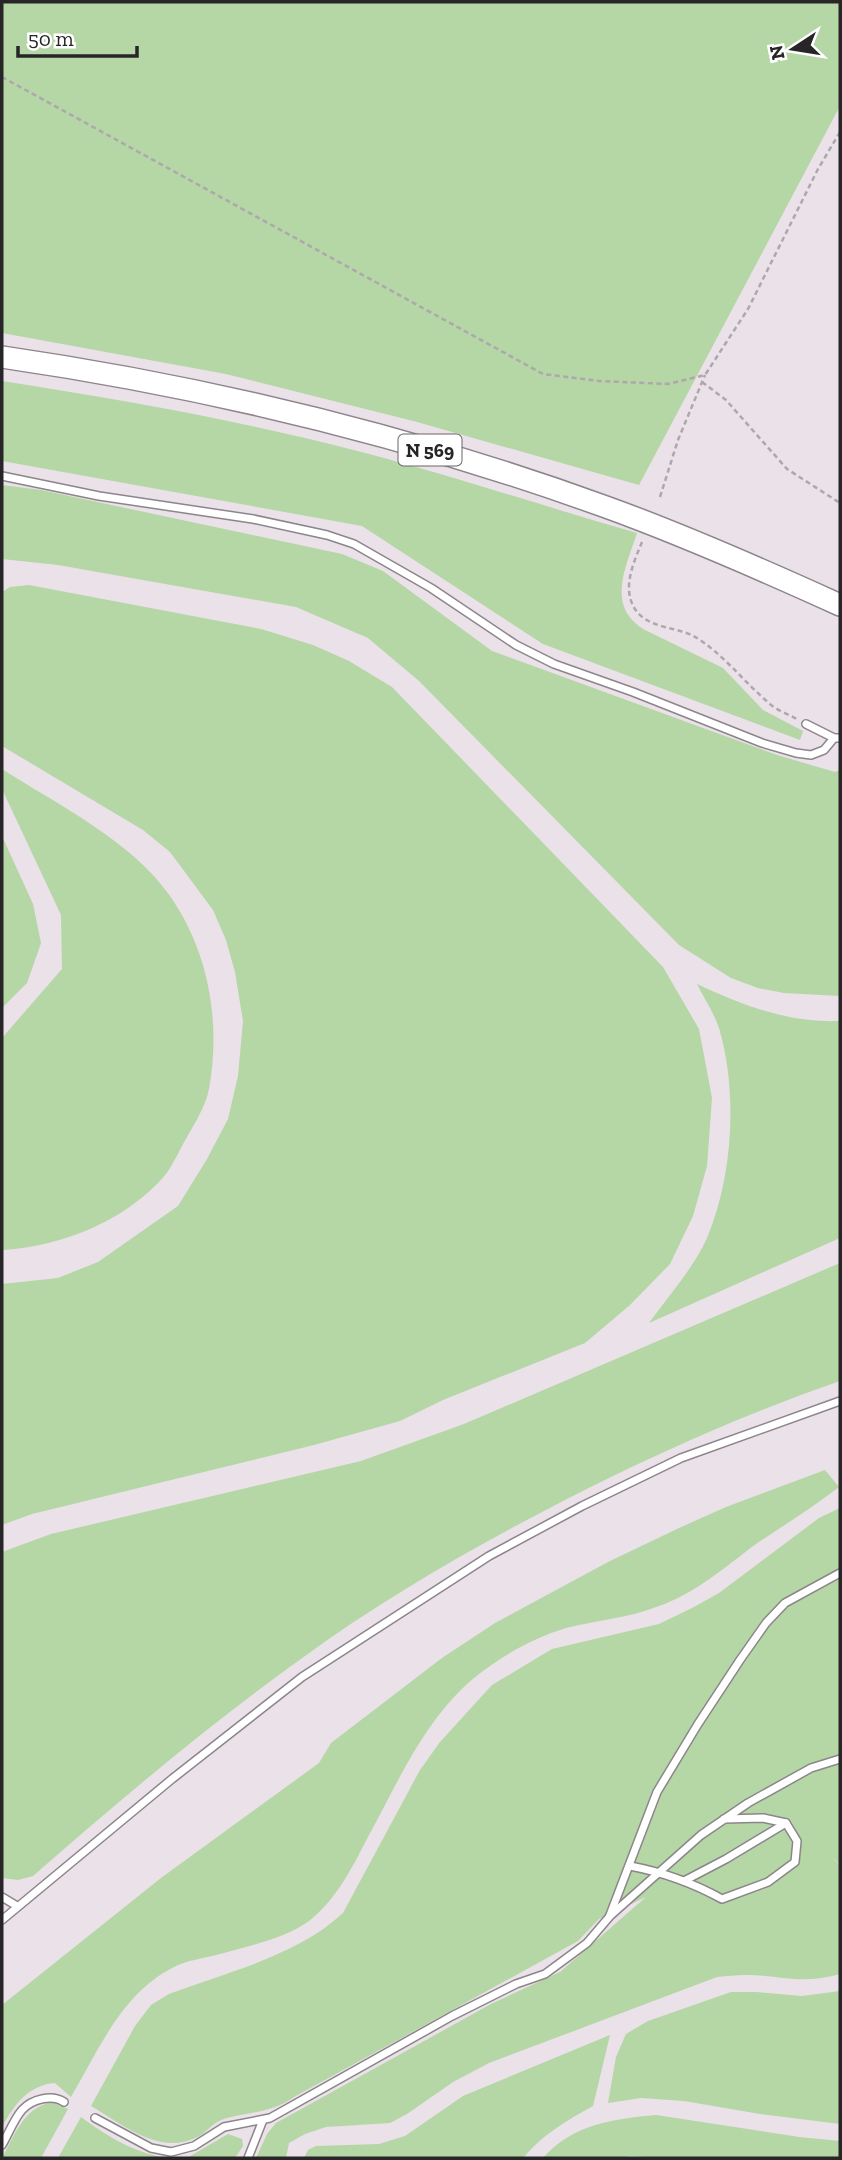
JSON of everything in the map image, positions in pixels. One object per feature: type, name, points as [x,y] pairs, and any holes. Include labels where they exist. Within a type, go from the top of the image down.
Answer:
[{"type":"main road","name":"N 569","points":[[2,357],[246,401],[330,421],[449,455],[607,508],[752,565],[840,605]]},
{"type":"lane","points":[[2,476],[99,495],[253,519],[345,541],[431,589],[516,645],[554,664],[762,743],[796,753],[811,755],[824,750],[837,738],[806,724]]},
{"type":"lane","points":[[2,1920],[172,1779],[302,1677],[489,1556],[582,1506],[681,1458],[840,1401]]},
{"type":"lane","points":[[610,1916],[657,1792],[698,1724],[766,1623],[785,1603],[840,1573]]},
{"type":"lane","points":[[95,2118],[151,2148],[172,2152],[194,2146],[224,2127],[263,2120],[452,2016],[516,1984],[545,1974],[587,1943],[610,1916],[701,1835],[811,1768],[840,1759]]},
{"type":"lane","points":[[630,1866],[660,1872],[722,1899],[768,1882],[795,1862],[797,1841],[786,1823],[763,1818],[724,1819]]},
{"type":"lane","points":[[683,1881],[786,1823]]},
{"type":"lane","points":[[2,1897],[18,1906]]},
{"type":"lane","points":[[2,2145],[22,2110],[40,2099],[58,2098],[64,2102]]},
{"type":"lane","points":[[247,2158],[263,2120]]},
{"type":"path","points":[[2,77],[543,374],[599,382],[668,384],[705,375]]},
{"type":"path","points":[[660,498],[678,440],[705,375],[748,309],[818,169],[840,132]]},
{"type":"path","points":[[702,382],[726,400],[787,469],[840,503]]},
{"type":"path","points":[[642,542],[628,581],[632,601],[639,614],[657,624],[688,632],[714,649],[771,705],[806,724]]},
{"type":"green space","points":[[2,2],[840,2],[840,106],[639,485],[417,422],[226,374],[2,333]]},
{"type":"green space","points":[[2,381],[154,406],[347,448],[637,533],[622,586],[625,610],[633,621],[645,630],[723,668],[763,710],[803,731],[800,740],[543,644],[362,526],[2,461]]},
{"type":"green space","points":[[2,485],[41,490],[342,554],[383,571],[492,651],[777,755],[835,772],[840,770],[840,996],[784,993],[758,988],[731,978],[679,945],[419,681],[368,638],[296,607],[58,565],[2,559]]},
{"type":"green space","points":[[29,585],[261,629],[313,645],[349,661],[392,687],[663,967],[699,1029],[712,1098],[707,1166],[693,1216],[670,1264],[630,1305],[585,1343],[443,1400],[400,1421],[314,1445],[32,1514],[2,1525],[2,1284],[58,1278],[98,1262],[178,1206],[228,1119],[238,1076],[243,1021],[235,972],[226,940],[213,910],[170,852],[143,830],[2,746],[2,592],[10,587]]},
{"type":"green space","points":[[2,769],[115,841],[154,876],[170,896],[194,940],[203,964],[209,988],[213,1038],[209,1089],[205,1101],[166,1174],[133,1205],[92,1228],[47,1243],[2,1250],[2,1038],[62,969],[61,915],[2,789]]},
{"type":"green space","points":[[2,836],[33,904],[41,943],[27,983],[2,1008]]},
{"type":"green space","points":[[697,984],[767,1012],[802,1019],[840,1021],[840,1238],[649,1323],[702,1249],[716,1214],[727,1162],[730,1106],[725,1053],[717,1022]]},
{"type":"green space","points":[[840,1263],[840,1381],[734,1421],[631,1467],[530,1518],[431,1574],[336,1634],[235,1708],[133,1790],[33,1876],[18,1880],[2,1878],[2,1552],[51,1534],[361,1461],[464,1424]]},
{"type":"green space","points":[[825,1470],[839,1487],[698,1587],[673,1601],[648,1610],[566,1628],[541,1637],[506,1655],[474,1678],[441,1712],[427,1731],[350,1870],[319,1912],[299,1927],[277,1937],[185,1963],[156,1978],[126,2007],[102,2042],[71,2097],[55,2083],[37,2088],[23,2097],[2,2127],[2,2005],[161,1878],[319,1763],[331,1743],[442,1658],[495,1623],[608,1562],[679,1528],[726,1507]]},
{"type":"green space","points":[[840,1508],[840,1864],[830,1856],[840,1865],[840,1974],[814,1979],[758,1975],[717,1977],[489,2063],[453,2082],[390,2123],[326,2127],[289,2143],[286,2158],[256,2158],[267,2134],[276,2123],[491,2004],[560,1972],[646,1897],[599,1919],[578,1941],[286,2102],[270,2109],[221,2120],[195,2138],[168,2143],[154,2140],[128,2129],[91,2106],[135,2026],[151,2005],[169,1994],[283,1952],[325,1928],[343,1913],[420,1770],[440,1742],[492,1685],[552,1649],[659,1624],[694,1607],[719,1593],[819,1518]]},
{"type":"green space","points":[[840,1991],[840,2124],[684,2101],[641,2098],[608,2103],[616,2057],[626,2034],[648,2021],[731,1992],[802,1996]]},
{"type":"green space","points":[[610,2035],[593,2106],[547,2135],[523,2158],[304,2158],[308,2150],[316,2146],[379,2144],[405,2136],[463,2096]]},
{"type":"green space","points":[[52,2102],[68,2109],[41,2158],[2,2158],[27,2116],[42,2105]]},
{"type":"green space","points":[[656,2115],[840,2141],[840,2158],[543,2158],[567,2138],[595,2125]]},
{"type":"green space","points":[[81,2117],[121,2143],[167,2158],[58,2158]]},
{"type":"green space","points":[[228,2134],[242,2139],[243,2146],[235,2158],[187,2158]]}]
